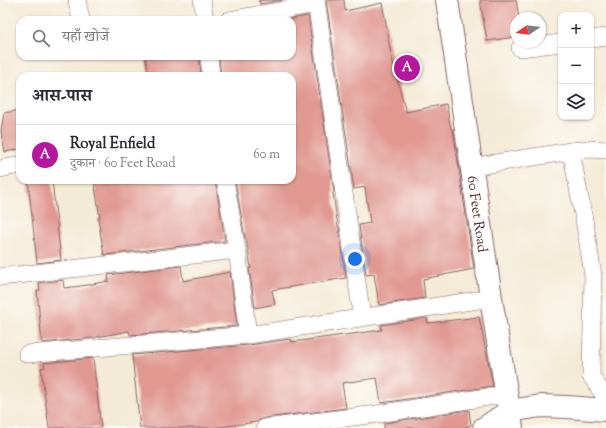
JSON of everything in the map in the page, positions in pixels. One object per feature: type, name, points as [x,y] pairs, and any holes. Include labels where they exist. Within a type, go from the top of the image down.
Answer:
[{"type":"main road","name":"60 Feet Road","points":[[447,0],[491,298],[510,411]]},
{"type":"main road","points":[[484,428],[510,411],[541,406],[606,410]]},
{"type":"street","points":[[77,0],[79,16]]},
{"type":"street","points":[[202,0],[204,16]]},
{"type":"street","points":[[248,16],[316,2],[362,317]]},
{"type":"street","points":[[594,39],[606,37]]},
{"type":"street","points":[[546,45],[558,43]]},
{"type":"street","points":[[210,60],[211,72]]},
{"type":"street","points":[[471,167],[571,151],[590,149],[606,150]]},
{"type":"street","points":[[571,151],[586,225],[600,276],[591,376],[606,398]]},
{"type":"street","points":[[0,169],[16,166]]},
{"type":"street","points":[[226,184],[237,250],[248,335]]},
{"type":"street","points":[[0,277],[237,250]]},
{"type":"street","points":[[27,354],[248,335],[491,298]]},
{"type":"street","points":[[264,428],[377,414],[510,411]]},
{"type":"building","points":[[259,0],[282,0],[260,4]]},
{"type":"building","points":[[326,0],[344,0],[345,11],[382,3],[394,67],[406,112],[446,104],[451,129],[453,129],[474,269],[423,279],[425,298],[379,305],[374,274],[366,275],[359,225],[370,223],[365,187],[354,189]]},
{"type":"building","points":[[480,0],[516,0],[518,12],[510,12],[510,38],[487,41]]},
{"type":"building","points":[[308,16],[346,278],[272,290],[275,304],[255,308],[249,268],[251,268],[236,184],[296,184],[296,72],[221,72],[219,60],[296,60],[296,18]]},
{"type":"building","points":[[146,60],[199,60],[201,72],[148,72]]},
{"type":"building","points":[[16,111],[16,150],[5,152],[1,131],[4,113]]},
{"type":"building","points":[[28,184],[52,184],[61,260],[37,263]]},
{"type":"building","points":[[95,184],[216,184],[225,241],[104,255],[98,218],[100,218]]},
{"type":"building","points":[[181,266],[183,281],[230,272],[237,326],[130,335],[129,331],[91,338],[42,343],[37,291],[40,290],[39,283],[63,280],[64,288],[81,286],[109,281],[108,275]]},
{"type":"building","points":[[479,317],[493,386],[381,403],[377,378],[342,383],[346,408],[264,418],[257,422],[212,428],[140,428],[132,355],[249,345],[291,339],[292,342],[382,330],[381,325],[427,318],[428,323]]},
{"type":"building","points":[[93,358],[101,428],[49,428],[41,368],[45,367],[44,363]]},
{"type":"building","points":[[469,410],[471,425],[464,428],[384,428],[384,423]]},
{"type":"place","name":"Royal Enfield","points":[[407,68]]}]
